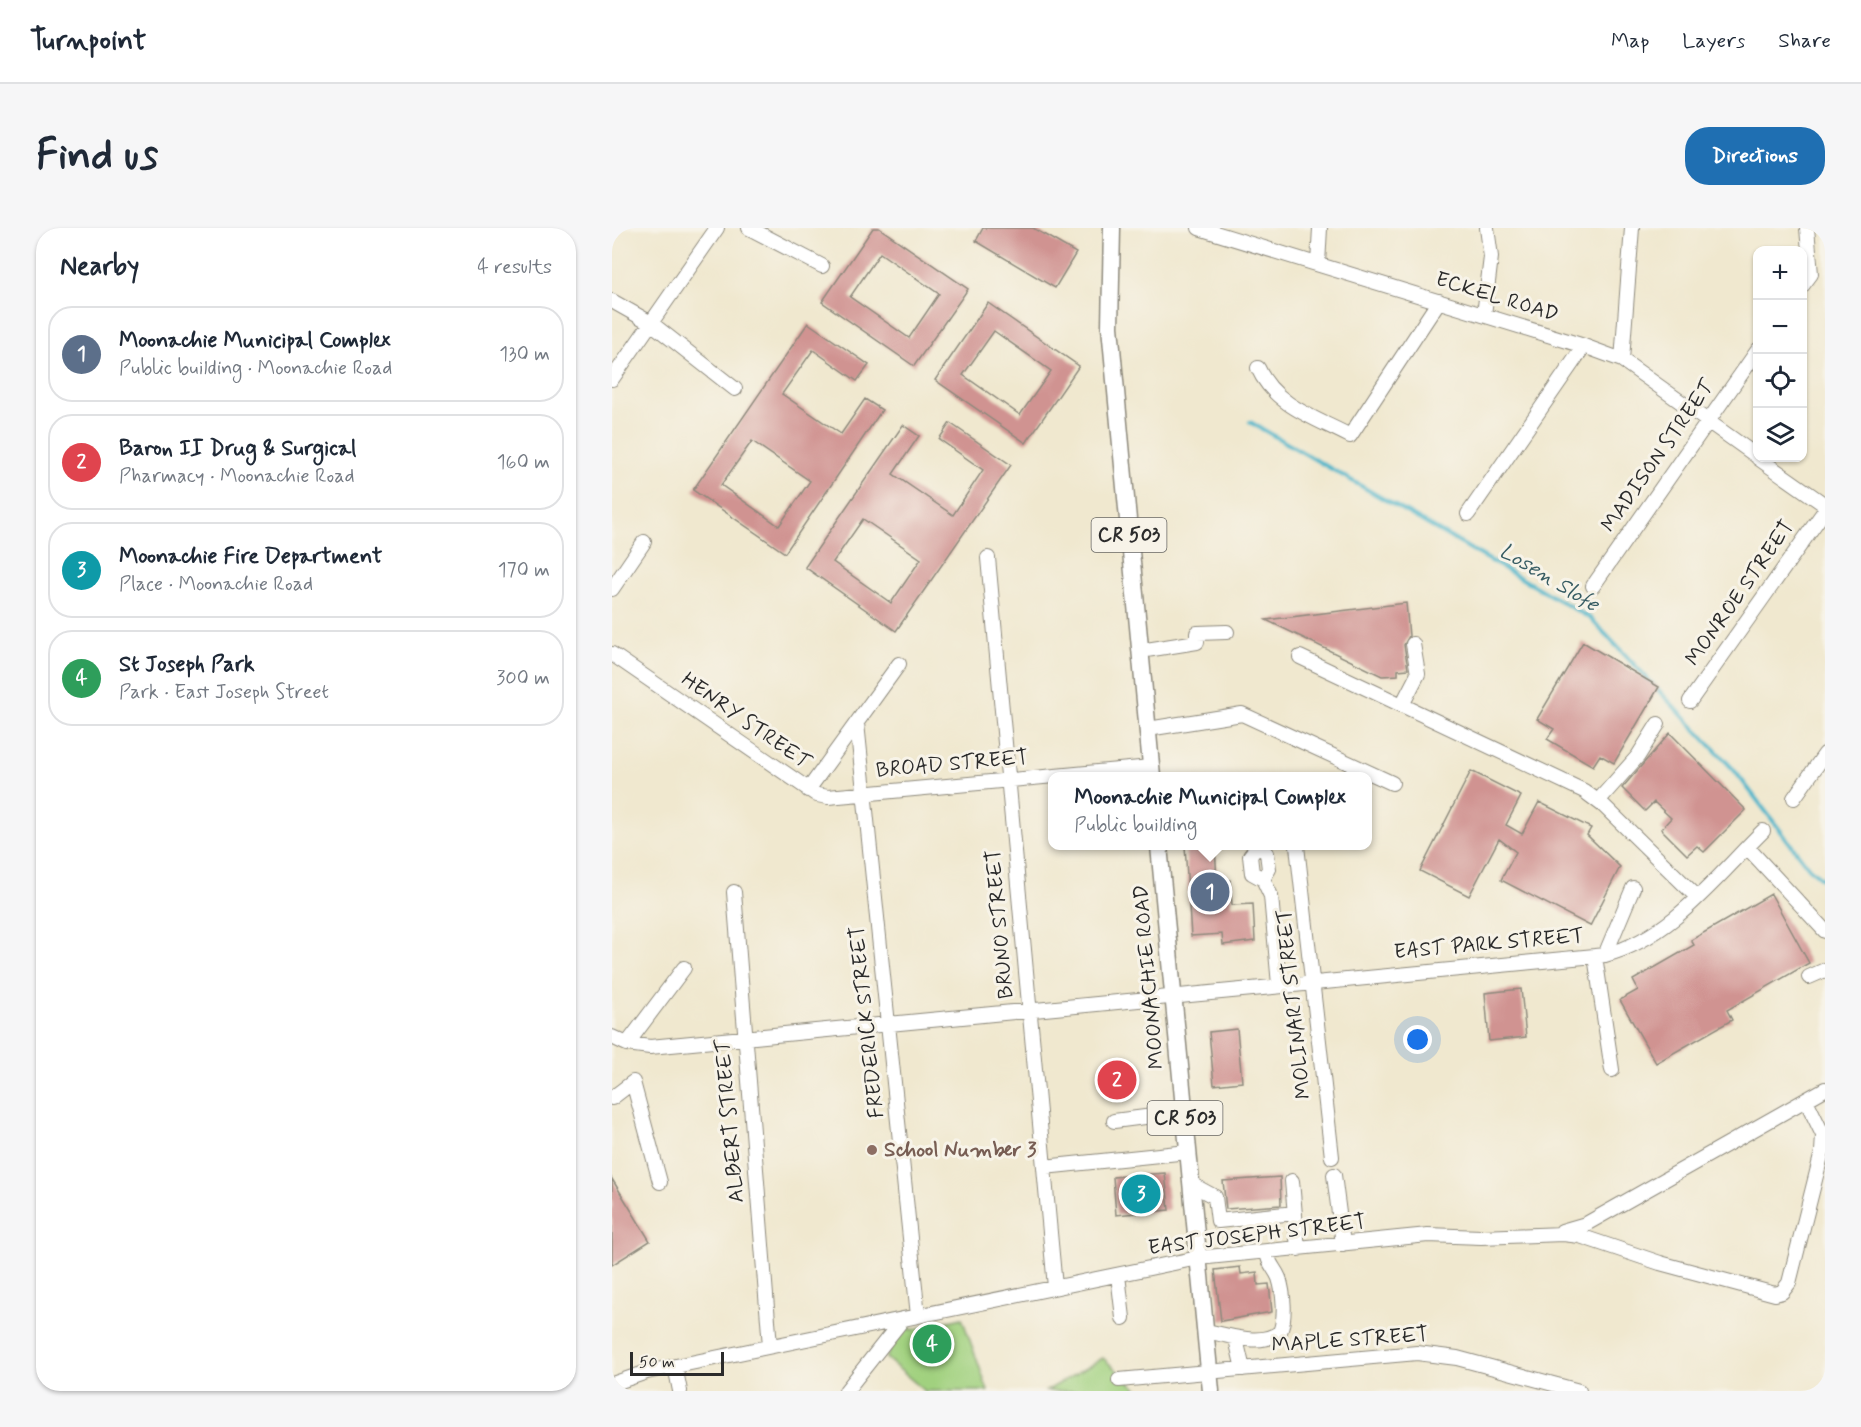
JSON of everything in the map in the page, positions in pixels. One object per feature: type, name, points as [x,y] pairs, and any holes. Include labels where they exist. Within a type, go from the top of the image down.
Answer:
[{"type":"main road","name":"CR 503","points":[[1112,228],[1112,343],[1152,772]]},
{"type":"main road","name":"MOONACHIE ROAD","points":[[1159,850],[1211,1391]]},
{"type":"street","points":[[612,379],[717,228]]},
{"type":"street","points":[[749,228],[822,266]]},
{"type":"street","name":"ECKEL ROAD","points":[[1199,228],[1584,346],[1622,360],[1753,454]]},
{"type":"street","points":[[1318,264],[1320,228]]},
{"type":"street","points":[[1484,315],[1491,257],[1486,228]]},
{"type":"street","points":[[1622,360],[1632,228]]},
{"type":"street","points":[[1807,280],[1811,274],[1808,228]]},
{"type":"street","points":[[612,301],[651,323],[735,389]]},
{"type":"street","points":[[1258,368],[1273,392],[1284,402],[1350,436],[1439,301]]},
{"type":"street","points":[[1468,514],[1584,346]]},
{"type":"street","name":"MADISON STREET","points":[[1593,586],[1755,354]]},
{"type":"street","name":"ECKEL ROAD","points":[[1765,462],[1825,505]]},
{"type":"street","name":"MONROE STREET","points":[[1690,701],[1825,510]]},
{"type":"street","points":[[612,590],[644,542]]},
{"type":"street","name":"BRUNO STREET","points":[[988,558],[1055,1287]]},
{"type":"street","points":[[1140,651],[1197,642],[1197,633],[1227,632]]},
{"type":"street","points":[[1402,705],[1418,674],[1413,644]]},
{"type":"street","name":"HENRY STREET","points":[[612,654],[808,790],[828,797],[864,794]]},
{"type":"street","points":[[1300,657],[1564,779],[1598,801],[1696,897]]},
{"type":"street","points":[[808,790],[899,664]]},
{"type":"street","points":[[1148,729],[1242,714],[1368,772]]},
{"type":"street","name":"FREDERICK STREET","points":[[857,723],[918,1316]]},
{"type":"street","points":[[1598,801],[1638,756],[1658,724]]},
{"type":"street","points":[[1794,798],[1825,754]]},
{"type":"street","points":[[1372,774],[1392,783]]},
{"type":"street","name":"BROAD STREET","points":[[864,794],[1048,778]]},
{"type":"street","name":"EAST PARK STREET","points":[[627,1044],[650,1047],[1600,956],[1626,950],[1657,934],[1763,831]]},
{"type":"street","points":[[1747,847],[1825,931]]},
{"type":"street","points":[[1264,850],[1268,853],[1269,869],[1263,879],[1270,896],[1279,985]]},
{"type":"street","name":"MOLINART STREET","points":[[1297,850],[1332,1157]]},
{"type":"street","points":[[1612,1070],[1600,956],[1633,888]]},
{"type":"street","name":"ALBERT STREET","points":[[734,892],[770,1347]]},
{"type":"street","points":[[612,1037],[627,1044],[684,968]]},
{"type":"street","points":[[1809,977],[1825,970]]},
{"type":"street","points":[[612,1098],[633,1082],[660,1182]]},
{"type":"street","name":"EAST JOSEPH STREET","points":[[612,1384],[628,1377],[675,1366],[1198,1258],[1428,1235],[1481,1238],[1548,1233],[1586,1224],[1825,1089]]},
{"type":"street","name":"EAST JOSEPH STREET","points":[[1548,1233],[1580,1236],[1660,1263],[1775,1294],[1782,1292],[1789,1283],[1822,1152],[1822,1135],[1806,1100]]},
{"type":"street","points":[[1114,1121],[1184,1112]]},
{"type":"street","points":[[1044,1167],[1188,1152]]},
{"type":"street","points":[[1334,1175],[1343,1245]]},
{"type":"street","points":[[1292,1181],[1298,1249]]},
{"type":"street","points":[[1191,1184],[1215,1197],[1218,1221],[1295,1213]]},
{"type":"street","points":[[1205,1331],[1236,1339],[1275,1336],[1282,1326],[1281,1289],[1278,1276],[1268,1261],[1267,1252]]},
{"type":"street","points":[[1118,1275],[1123,1318]]},
{"type":"street","points":[[846,1391],[903,1319]]},
{"type":"street","points":[[1236,1339],[1243,1369]]},
{"type":"street","name":"MAPLE STREET","points":[[1119,1380],[1418,1353],[1438,1354],[1579,1391]]},
{"type":"street","points":[[675,1366],[680,1391]]},
{"type":"green space","points":[[908,1318],[911,1330],[962,1318],[988,1391],[925,1391],[886,1358]]},
{"type":"green space","points":[[1103,1358],[1140,1391],[1046,1391]]},
{"type":"building","points":[[873,228],[879,228],[968,289],[914,366],[822,302]],"holes":[[[880,253],[939,294],[909,338],[850,297]]]},
{"type":"building","points":[[983,228],[1033,228],[1076,253],[1055,288],[976,241]]},
{"type":"building","points":[[988,303],[1079,366],[1026,443],[935,380]],"holes":[[[994,331],[1051,371],[1020,415],[963,375]]]},
{"type":"building","points":[[808,323],[869,365],[857,381],[813,350],[782,394],[841,434],[865,399],[882,410],[785,553],[693,490]],"holes":[[[752,441],[810,481],[779,526],[721,485]]]},
{"type":"building","points":[[950,423],[1011,465],[896,631],[805,567],[903,425],[919,436],[893,474],[953,515],[983,470],[939,439]],"holes":[[[863,519],[921,559],[891,603],[833,562]]]},
{"type":"building","points":[[1406,603],[1409,636],[1404,645],[1408,669],[1398,670],[1398,675],[1382,676],[1266,620]]},
{"type":"building","points":[[1583,642],[1659,687],[1614,763],[1600,755],[1593,766],[1547,739],[1554,729],[1537,719]]},
{"type":"building","points":[[1670,733],[1746,810],[1704,852],[1697,846],[1687,855],[1661,829],[1671,818],[1654,802],[1645,811],[1622,788]]},
{"type":"building","points":[[1471,771],[1521,796],[1506,825],[1522,834],[1539,802],[1591,828],[1587,835],[1620,867],[1590,926],[1501,880],[1516,852],[1499,839],[1469,896],[1420,871]]},
{"type":"building","points":[[1185,850],[1215,850],[1217,881],[1230,880],[1232,905],[1253,904],[1255,941],[1223,945],[1222,934],[1191,936]]},
{"type":"building","points":[[1771,894],[1809,963],[1727,1010],[1732,1020],[1656,1063],[1620,1000],[1638,990],[1633,980],[1694,945],[1691,940]]},
{"type":"building","points":[[1521,989],[1526,1037],[1489,1041],[1485,993]]},
{"type":"building","points":[[1237,1029],[1242,1082],[1214,1085],[1209,1032]]},
{"type":"building","points":[[1165,1173],[1169,1210],[1116,1215],[1113,1177]]},
{"type":"building","points":[[1280,1177],[1281,1205],[1226,1209],[1223,1181]]},
{"type":"building","points":[[612,1179],[650,1241],[612,1265]]},
{"type":"building","points":[[1240,1267],[1241,1274],[1257,1272],[1258,1285],[1269,1284],[1272,1312],[1221,1321],[1215,1270]]},
{"type":"waterway","name":"Losen Slofe","points":[[1250,422],[1590,618],[1734,770],[1809,868],[1825,881]]},
{"type":"place","name":"Moonachie Municipal Complex","points":[[1210,892]]},
{"type":"place","name":"Baron II Drug & Surgical","points":[[1117,1080]]},
{"type":"place","name":"School Number 3","points":[[872,1150]]},
{"type":"place","name":"Moonachie Fire Department","points":[[1141,1194]]},
{"type":"place","name":"St Joseph Park","points":[[932,1344]]}]
